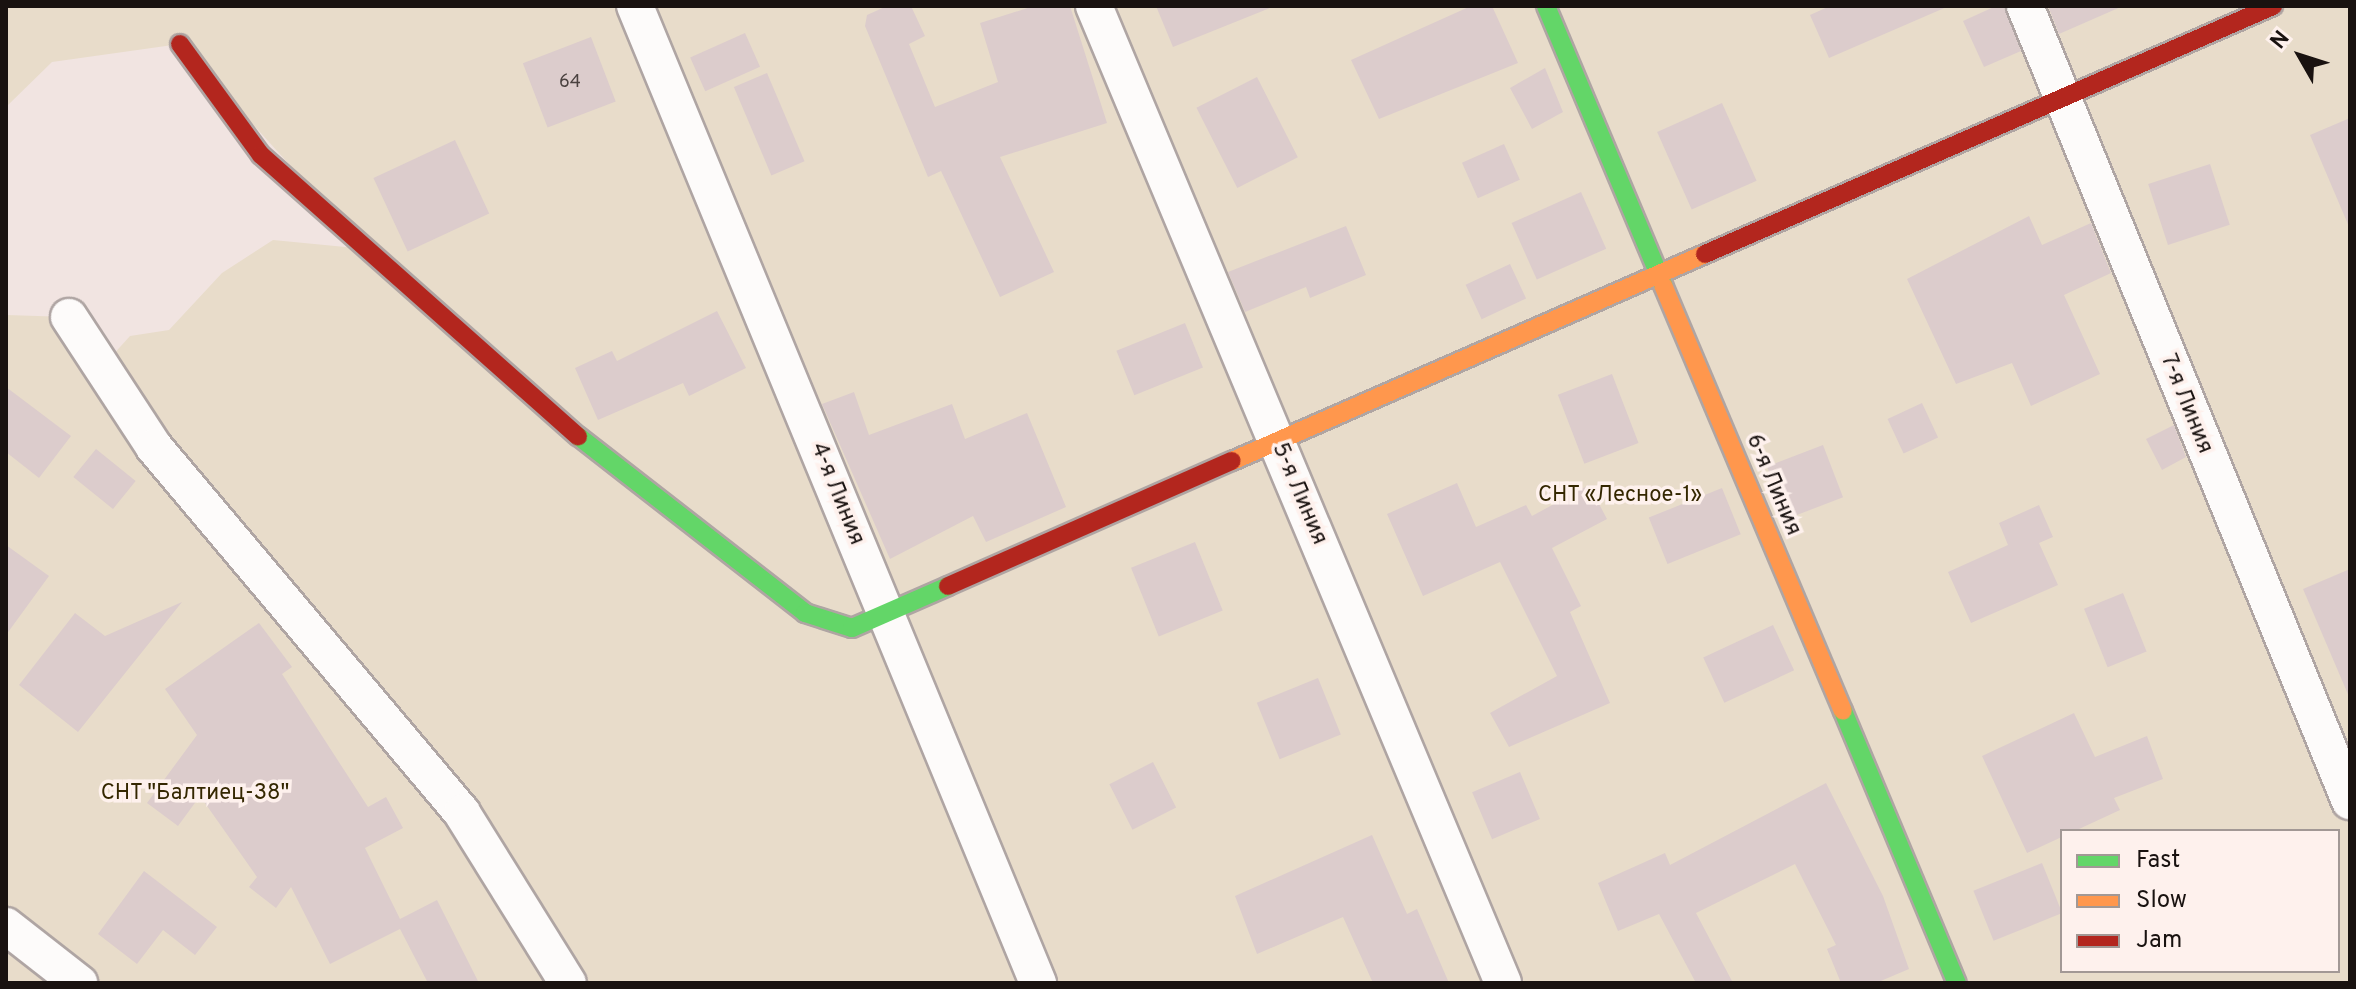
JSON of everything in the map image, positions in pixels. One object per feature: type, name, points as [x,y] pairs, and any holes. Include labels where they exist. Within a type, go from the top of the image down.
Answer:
[{"type":"street","name":"4-я Линия","points":[[635,6],[1038,983]]},
{"type":"street","name":"5-я Линия","points":[[1094,6],[1503,983]]},
{"type":"street","name":"6-я Линия","points":[[1546,6],[1957,983]]},
{"type":"street","name":"7-я Линия","points":[[2025,6],[2350,801]]},
{"type":"street","points":[[180,44],[261,155],[613,467],[805,613],[852,628],[1278,444],[1656,270],[2273,6]]},
{"type":"street","points":[[69,317],[154,447],[462,813],[568,983]]},
{"type":"street","points":[[6,926],[79,983]]},
{"type":"green space","name":"СНТ «Лесное-1»","points":[[6,6],[2350,6],[2350,983],[6,983],[6,315],[69,317],[101,368],[130,336],[169,330],[222,273],[273,240],[366,249],[180,44],[52,62],[6,107]]},
{"type":"building","points":[[887,6],[911,6],[925,36],[909,44],[935,107],[998,82],[980,23],[1034,6],[1070,6],[1107,123],[1000,157],[1054,272],[1000,297],[941,171],[928,177],[865,26],[867,15]]},
{"type":"building","points":[[1156,6],[1270,6],[1270,8],[1173,47]]},
{"type":"building","points":[[1471,6],[1492,6],[1518,63],[1379,119],[1351,60]]},
{"type":"building","points":[[1830,6],[1949,6],[1829,58],[1810,15]]},
{"type":"building","points":[[1996,6],[2004,6],[2021,51],[1984,67],[1963,21]]},
{"type":"building","points":[[2048,6],[2123,6],[2059,34]]},
{"type":"building","points":[[745,33],[760,67],[705,91],[690,57]]},
{"type":"building","points":[[591,37],[616,101],[548,128],[523,63]]},
{"type":"building","points":[[1545,68],[1563,112],[1532,129],[1510,88]]},
{"type":"building","points":[[767,73],[805,161],[771,175],[734,87]]},
{"type":"building","points":[[1257,77],[1298,157],[1237,188],[1196,108]]},
{"type":"building","points":[[1722,103],[1757,181],[1692,210],[1657,132]]},
{"type":"building","points":[[2350,118],[2350,229],[2310,135]]},
{"type":"building","points":[[455,140],[489,213],[408,251],[373,178]]},
{"type":"building","points":[[1504,144],[1520,180],[1478,198],[1462,163]]},
{"type":"building","points":[[2210,164],[2230,225],[2168,245],[2148,184]]},
{"type":"building","points":[[1581,192],[1606,249],[1537,280],[1512,223]]},
{"type":"building","points":[[2029,216],[2042,245],[2091,223],[2111,273],[2064,295],[2100,374],[2031,406],[2012,363],[1956,384],[1907,279]]},
{"type":"building","points":[[1346,226],[1366,275],[1310,298],[1306,287],[1245,312],[1228,272]]},
{"type":"building","points":[[1510,264],[1526,298],[1482,319],[1466,285]]},
{"type":"building","points":[[717,311],[746,368],[689,396],[683,383],[598,420],[575,368],[612,351],[617,361]]},
{"type":"building","points":[[1185,323],[1203,368],[1134,395],[1116,351]]},
{"type":"building","points":[[1612,374],[1639,443],[1584,464],[1558,395]]},
{"type":"building","points":[[6,387],[71,436],[39,478],[6,452]]},
{"type":"building","points":[[854,392],[869,435],[952,404],[965,439],[1027,413],[1066,507],[986,542],[973,516],[890,559],[822,404]]},
{"type":"building","points":[[1922,403],[1938,437],[1904,453],[1888,419]]},
{"type":"building","points":[[2174,425],[2186,457],[2162,470],[2146,439]]},
{"type":"building","points":[[1823,445],[1843,497],[1787,519],[1767,467]]},
{"type":"building","points":[[96,449],[136,481],[113,509],[73,477]]},
{"type":"building","points":[[1457,483],[1476,527],[1526,505],[1532,516],[1589,485],[1607,519],[1552,548],[1581,606],[1570,612],[1610,703],[1509,747],[1490,713],[1557,676],[1500,562],[1423,596],[1387,514]]},
{"type":"building","points":[[1722,488],[1741,534],[1667,564],[1649,518]]},
{"type":"building","points":[[2039,505],[2053,537],[2039,543],[2058,585],[1971,623],[1948,572],[2008,545],[1999,523]]},
{"type":"building","points":[[1195,542],[1223,611],[1159,636],[1131,568]]},
{"type":"building","points":[[6,545],[49,576],[6,635]]},
{"type":"building","points":[[2350,569],[2350,699],[2303,589]]},
{"type":"building","points":[[2123,593],[2147,651],[2108,667],[2084,609]]},
{"type":"building","points":[[182,602],[78,732],[19,685],[75,613],[105,636]]},
{"type":"building","points":[[259,623],[292,667],[282,674],[368,807],[386,797],[403,828],[365,848],[400,919],[437,900],[479,983],[428,983],[400,929],[330,964],[291,887],[276,908],[249,887],[257,877],[200,796],[178,826],[147,803],[197,735],[165,689]]},
{"type":"building","points":[[1773,625],[1794,670],[1724,703],[1703,658]]},
{"type":"building","points":[[1318,678],[1341,735],[1280,759],[1257,703]]},
{"type":"building","points":[[2074,713],[2095,757],[2147,736],[2163,779],[2114,798],[2120,810],[2079,829],[2060,829],[2060,838],[2027,853],[1982,756]]},
{"type":"building","points":[[1153,762],[1176,807],[1132,830],[1109,784]]},
{"type":"building","points":[[1520,772],[1540,819],[1492,839],[1472,792]]},
{"type":"building","points":[[1826,783],[1883,896],[1909,969],[1876,983],[1841,983],[1827,949],[1836,945],[1795,864],[1696,913],[1733,983],[1696,983],[1659,914],[1618,931],[1598,883],[1665,853],[1670,865]]},
{"type":"building","points":[[1372,835],[1407,914],[1417,909],[1449,983],[1373,983],[1343,917],[1257,954],[1235,896]]},
{"type":"building","points":[[2042,863],[2060,914],[1994,941],[1973,891]]},
{"type":"building","points":[[144,871],[217,927],[195,955],[163,930],[137,964],[98,934]]},
{"type":"traffic: fast","points":[[1546,6],[1663,285]]},
{"type":"traffic: fast","points":[[578,436],[805,613],[852,628],[948,586]]},
{"type":"traffic: fast","points":[[1843,711],[1957,983]]},
{"type":"traffic: slow","points":[[1232,461],[1705,254]]},
{"type":"traffic: slow","points":[[1663,285],[1843,711]]},
{"type":"traffic: jam","points":[[1705,254],[2273,6]]},
{"type":"traffic: jam","points":[[180,44],[261,155],[578,436]]},
{"type":"traffic: jam","points":[[948,586],[1232,461]]},
{"type":"park label","name":"СНТ \"Балтиец-38\"","points":[[195,794]]}]
